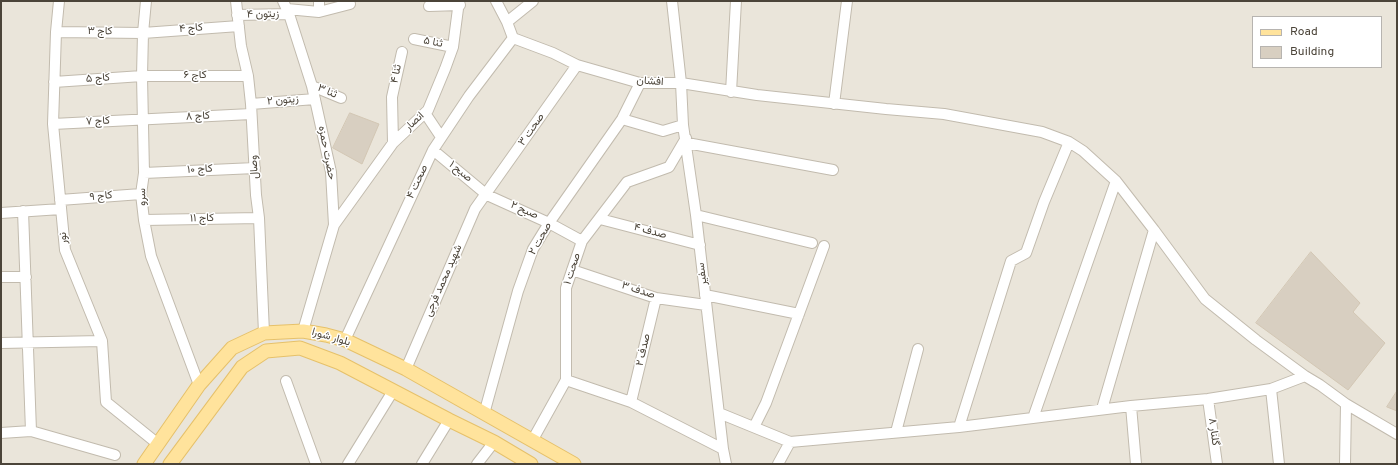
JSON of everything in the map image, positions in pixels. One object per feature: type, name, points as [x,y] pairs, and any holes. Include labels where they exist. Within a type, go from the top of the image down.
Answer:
[{"type":"main road","name":"بلوار شورا","points":[[144,464],[198,385],[232,348],[264,333],[303,331],[345,340],[406,369],[574,464]]},
{"type":"main road","name":"بلوار شورا","points":[[170,464],[242,367],[266,351],[300,348],[340,364],[494,442],[531,464]]},
{"type":"main road","points":[[514,454],[532,441]]},
{"type":"street","name":"نور","points":[[59,1],[56,32],[53,124],[65,250],[102,341],[106,402],[158,444]]},
{"type":"street","name":"سرو","points":[[146,1],[143,33],[142,76],[144,173],[141,194],[144,220],[151,256],[198,385]]},
{"type":"street","name":"وصال","points":[[236,1],[240,46],[248,76],[256,168],[256,195],[259,218],[264,333]]},
{"type":"street","points":[[318,12],[319,1]]},
{"type":"street","points":[[496,1],[507,22],[513,38]]},
{"type":"street","points":[[507,22],[533,1]]},
{"type":"street","name":"سفیر","points":[[672,1],[681,83],[683,125],[700,245],[723,449],[726,464]]},
{"type":"street","points":[[731,92],[736,1]]},
{"type":"street","points":[[834,104],[847,1]]},
{"type":"street","points":[[430,6],[460,3]]},
{"type":"street","name":"انصار","points":[[334,225],[393,143],[428,110],[453,47],[460,3]]},
{"type":"street","name":"زیتون ۴","points":[[238,20],[286,8],[318,12],[350,4]]},
{"type":"street","name":"حضرت حمزه","points":[[286,8],[312,86],[331,172],[334,225],[303,331]]},
{"type":"street","name":"کاج ۴","points":[[143,33],[238,20]]},
{"type":"street","name":"کاج ۳","points":[[56,32],[143,33]]},
{"type":"street","name":"افشان","points":[[513,38],[553,53],[577,65],[640,83],[681,83],[731,92],[811,100],[834,104],[951,115],[1042,132],[1069,142],[1083,150],[1116,181],[1205,299],[1256,340],[1305,376],[1346,404],[1397,434]]},
{"type":"street","name":"صحت ۴","points":[[345,340],[432,150],[469,96],[513,38]]},
{"type":"street","name":"ثنا ۵","points":[[414,40],[453,47]]},
{"type":"street","name":"ثنا ۴","points":[[393,143],[392,97],[402,52]]},
{"type":"street","name":"صحت ۳","points":[[486,195],[577,65]]},
{"type":"street","name":"کاج ۶","points":[[142,76],[248,76]]},
{"type":"street","name":"کاج ۵","points":[[54,82],[142,76]]},
{"type":"street","name":"صحت ۲","points":[[484,414],[518,291],[533,249],[549,223],[622,119],[640,83]]},
{"type":"street","name":"ثنا ۳","points":[[312,86],[342,98]]},
{"type":"street","name":"زیتون ۲","points":[[251,109],[314,99]]},
{"type":"street","name":"کاج ۸","points":[[144,119],[251,109]]},
{"type":"street","points":[[424,113],[441,137]]},
{"type":"street","name":"کاج ۷","points":[[53,124],[144,119]]},
{"type":"street","points":[[622,119],[663,131],[683,125]]},
{"type":"street","points":[[686,141],[833,170]]},
{"type":"street","name":"صحت ۱","points":[[532,441],[566,380],[566,288],[582,241],[627,182],[669,167],[686,141]]},
{"type":"street","points":[[959,426],[1011,261],[1026,253],[1044,202],[1069,142]]},
{"type":"street","name":"صبح ۱","points":[[432,150],[486,195]]},
{"type":"street","name":"کاج ۱۰","points":[[144,173],[256,168]]},
{"type":"street","points":[[1033,418],[1116,181]]},
{"type":"street","name":"کاج ۹","points":[[1,213],[141,194]]},
{"type":"street","name":"صبح ۲","points":[[486,195],[549,223],[582,241]]},
{"type":"street","name":"شهید محمد فرجی","points":[[406,369],[476,210],[486,195]]},
{"type":"street","points":[[23,211],[31,431]]},
{"type":"street","points":[[696,215],[812,243]]},
{"type":"street","name":"کاج ۱۱","points":[[144,220],[259,218]]},
{"type":"street","name":"صدف ۴","points":[[600,219],[700,245]]},
{"type":"street","points":[[1102,410],[1154,230]]},
{"type":"street","points":[[754,427],[766,403],[824,246]]},
{"type":"street","name":"صدف ۳","points":[[572,270],[656,298],[706,300],[799,314]]},
{"type":"street","points":[[1,277],[26,277]]},
{"type":"street","name":"صدف ۲","points":[[632,402],[656,298]]},
{"type":"street","points":[[1,343],[102,341]]},
{"type":"street","points":[[896,432],[918,348]]},
{"type":"street","points":[[719,413],[790,442],[959,426],[1132,406],[1208,399],[1271,389],[1305,376]]},
{"type":"street","points":[[566,380],[632,402],[723,449]]},
{"type":"street","points":[[286,381],[316,464]]},
{"type":"street","points":[[1271,389],[1278,464]]},
{"type":"street","points":[[348,464],[393,391]]},
{"type":"street","name":"گلنار ۸","points":[[1208,399],[1217,464]]},
{"type":"street","points":[[1345,464],[1346,404]]},
{"type":"street","points":[[1132,406],[1136,464]]},
{"type":"street","points":[[422,464],[449,420]]},
{"type":"street","points":[[1,433],[31,431],[115,455]]},
{"type":"street","points":[[477,464],[494,442]]},
{"type":"street","points":[[778,464],[790,442]]},
{"type":"shaded area","points":[[1,1],[1397,1],[1397,464],[1,464]]},
{"type":"building","points":[[350,113],[379,124],[362,164],[333,148]]},
{"type":"building","points":[[1311,252],[1360,303],[1353,312],[1385,343],[1348,390],[1256,323]]},
{"type":"building","points":[[1397,391],[1397,411],[1387,407]]}]
